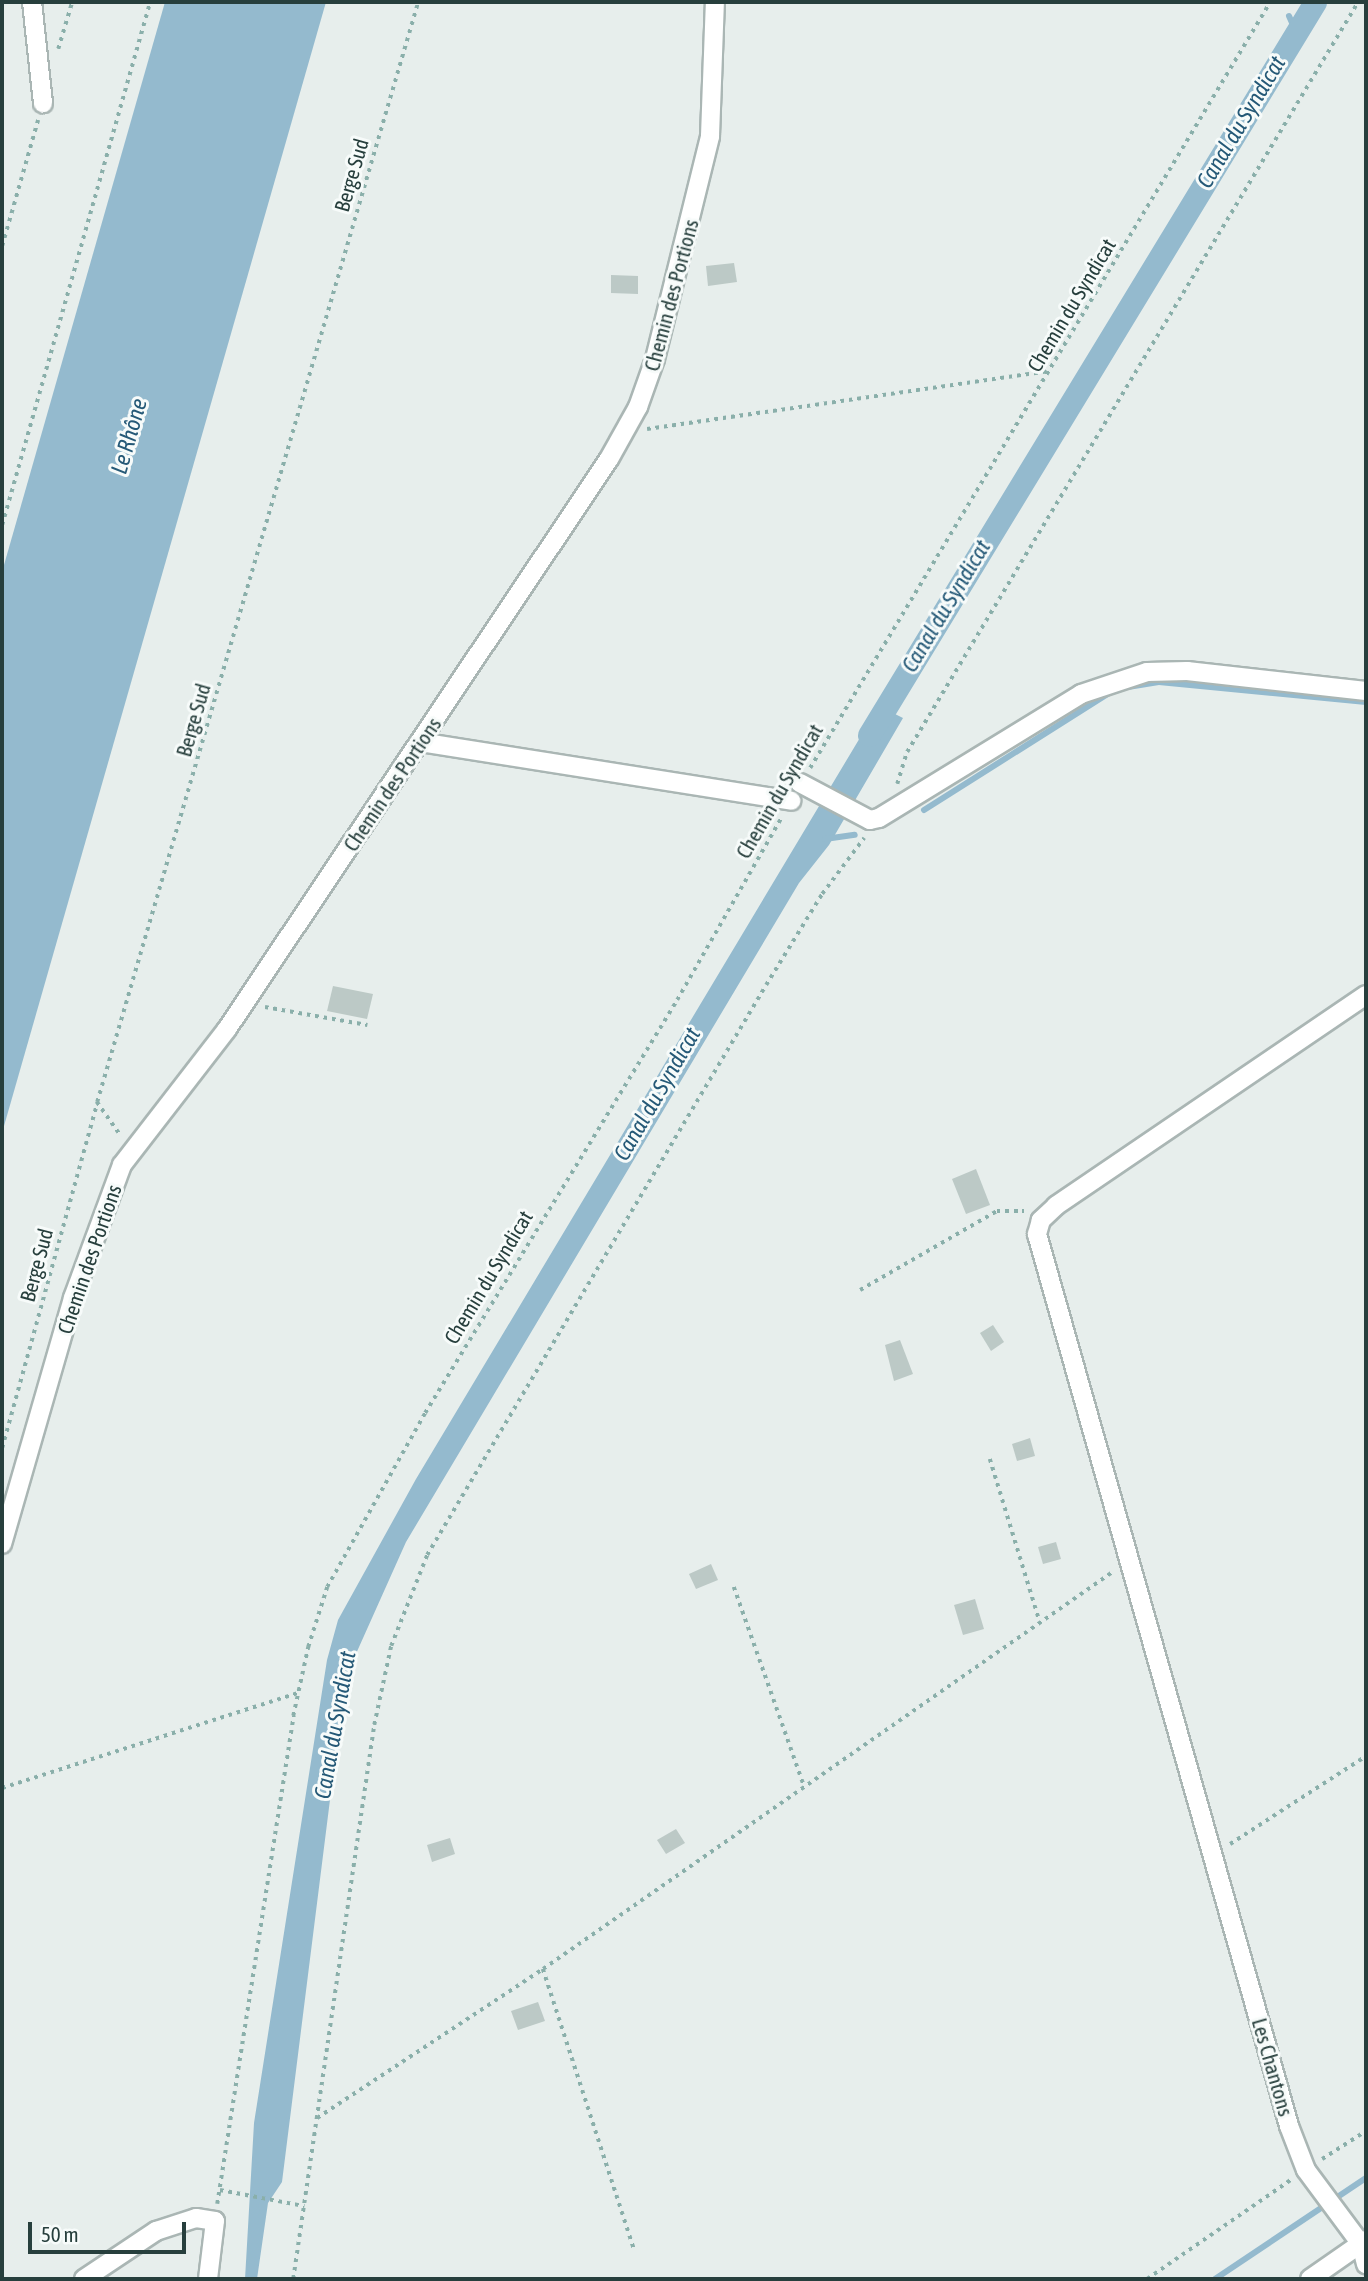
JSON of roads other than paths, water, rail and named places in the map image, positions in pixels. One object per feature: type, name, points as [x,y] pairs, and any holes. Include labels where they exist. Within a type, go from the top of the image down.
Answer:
[{"type":"street","points":[[32,2],[43,103]]},
{"type":"street","name":"Chemin des Portions","points":[[2,1544],[94,1231],[132,1148],[244,1003],[625,433],[648,383],[710,136],[715,2]]},
{"type":"street","points":[[804,785],[870,820],[901,807],[1045,715],[1097,686],[1129,675],[1187,671],[1366,691]]},
{"type":"street","points":[[420,742],[791,800]]},
{"type":"street","name":"Les Chantons","points":[[1366,995],[1041,1220],[1038,1249],[1214,1855],[1289,2126],[1306,2170],[1363,2242],[1366,2264]]},
{"type":"street","points":[[84,2279],[173,2223],[195,2218],[215,2221],[208,2279]]},
{"type":"street","points":[[1310,2279],[1363,2242]]},
{"type":"water","name":"Le Rhône","points":[[165,2],[326,2],[2,1133],[2,572]]},
{"type":"water","name":"Canal du Syndicat","points":[[879,706],[903,718],[829,845],[799,883],[406,1542],[355,1656],[346,1679],[282,2182],[268,2203],[257,2279],[245,2279],[254,2123],[327,1660],[338,1620],[416,1479]]},
{"type":"waterway","name":"Canal du Syndicat","points":[[869,735],[1315,2]]},
{"type":"waterway","points":[[1289,16],[1296,32]]},
{"type":"waterway","points":[[1128,687],[1159,682],[1366,702]]},
{"type":"waterway","points":[[924,810],[1111,692]]},
{"type":"waterway","points":[[825,839],[855,835]]},
{"type":"waterway","points":[[1215,2279],[1366,2178]]}]
